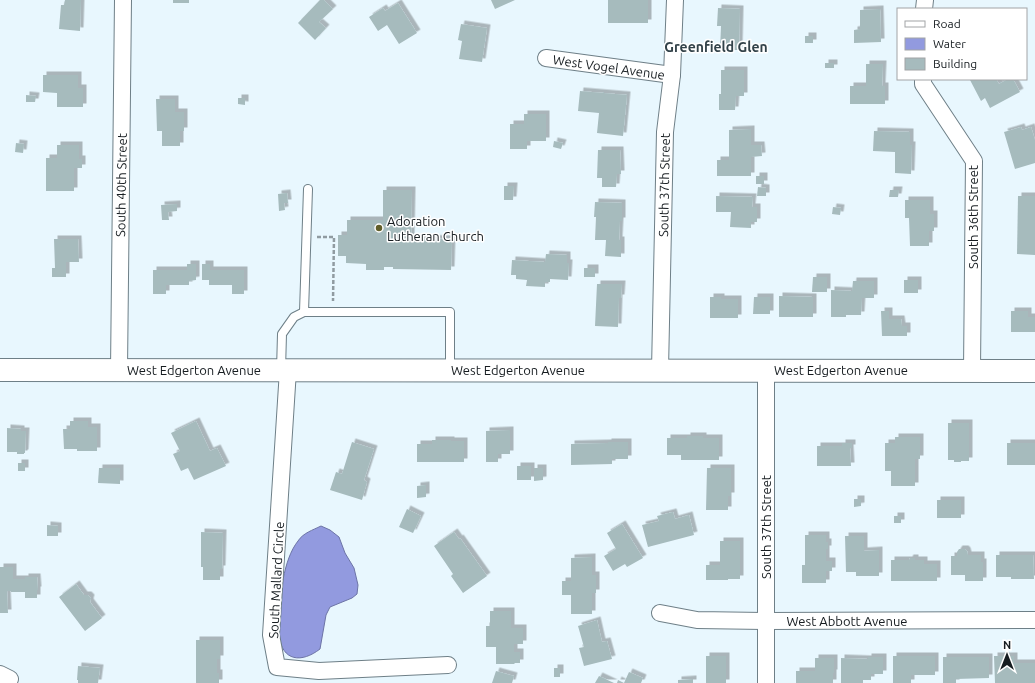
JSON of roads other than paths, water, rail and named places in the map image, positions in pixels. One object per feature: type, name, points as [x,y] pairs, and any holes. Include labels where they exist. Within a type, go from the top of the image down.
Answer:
[{"type":"street","name":"South 40th Street","points":[[119,370],[123,0]]},
{"type":"street","name":"South 37th Street","points":[[660,370],[665,132],[672,75],[675,0]]},
{"type":"street","name":"West Vogel Avenue","points":[[546,58],[672,75]]},
{"type":"street","name":"South 36th Street","points":[[923,80],[923,84],[974,161],[972,370]]},
{"type":"street","name":"West Edgerton Avenue","points":[[0,370],[1035,370]]},
{"type":"street","name":"South Mallard Circle","points":[[285,370],[271,635],[277,667],[319,671],[448,665]]},
{"type":"street","name":"South 37th Street","points":[[766,370],[766,683]]},
{"type":"street","name":"West Abbott Avenue","points":[[660,614],[697,620],[1035,620]]},
{"type":"lane","points":[[304,312],[308,189]]},
{"type":"lane","points":[[285,370],[282,334],[294,317],[304,312],[450,312],[450,370]]},
{"type":"water","points":[[321,526],[330,530],[339,537],[345,553],[354,568],[358,585],[357,594],[352,598],[330,607],[326,615],[320,649],[306,657],[294,657],[284,651],[279,633],[280,600],[283,579],[289,558],[300,538]]},
{"type":"place","name":"Adoration Lutheran Church","points":[[379,228]]},
{"type":"district","name":"Greenfield Glen","points":[[716,47]]}]
